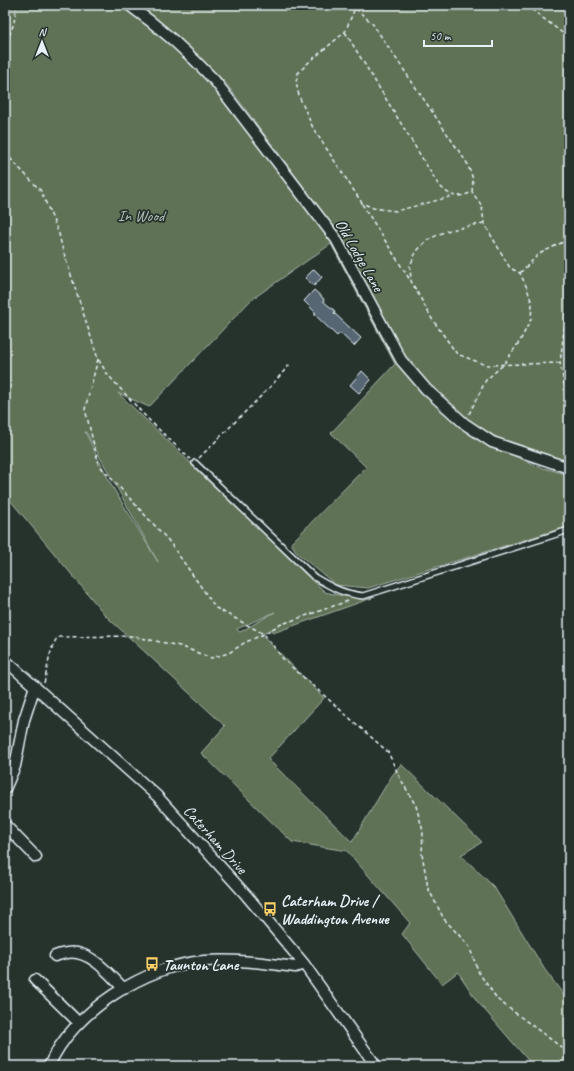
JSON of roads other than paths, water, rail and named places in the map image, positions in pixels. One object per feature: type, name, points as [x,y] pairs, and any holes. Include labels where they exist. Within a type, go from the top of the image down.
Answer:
[{"type":"street","name":"Old Lodge Lane","points":[[129,5],[153,22],[198,62],[216,81],[336,239],[401,360],[426,389],[465,424],[492,442],[569,468]]},
{"type":"street","name":"Caterham Drive","points":[[5,660],[157,796],[246,895],[304,964],[376,1066]]},
{"type":"street","points":[[5,789],[16,766],[24,720],[38,690]]},
{"type":"street","points":[[5,824],[36,857]]},
{"type":"street","points":[[55,956],[68,952],[80,954],[99,963],[124,989]]},
{"type":"street","points":[[49,1066],[53,1057],[78,1022],[133,983],[158,972],[182,964],[203,961],[228,960],[295,967],[304,964]]},
{"type":"street","points":[[35,980],[78,1022]]},
{"type":"lane","points":[[194,463],[314,578],[345,593],[363,596],[569,530]]},
{"type":"place","name":"Caterham Drive / Waddington Avenue","points":[[270,909]]},
{"type":"place","name":"Taunton Lane","points":[[152,964]]},
{"type":"park label","name":"In Wood","points":[[141,215]]}]
